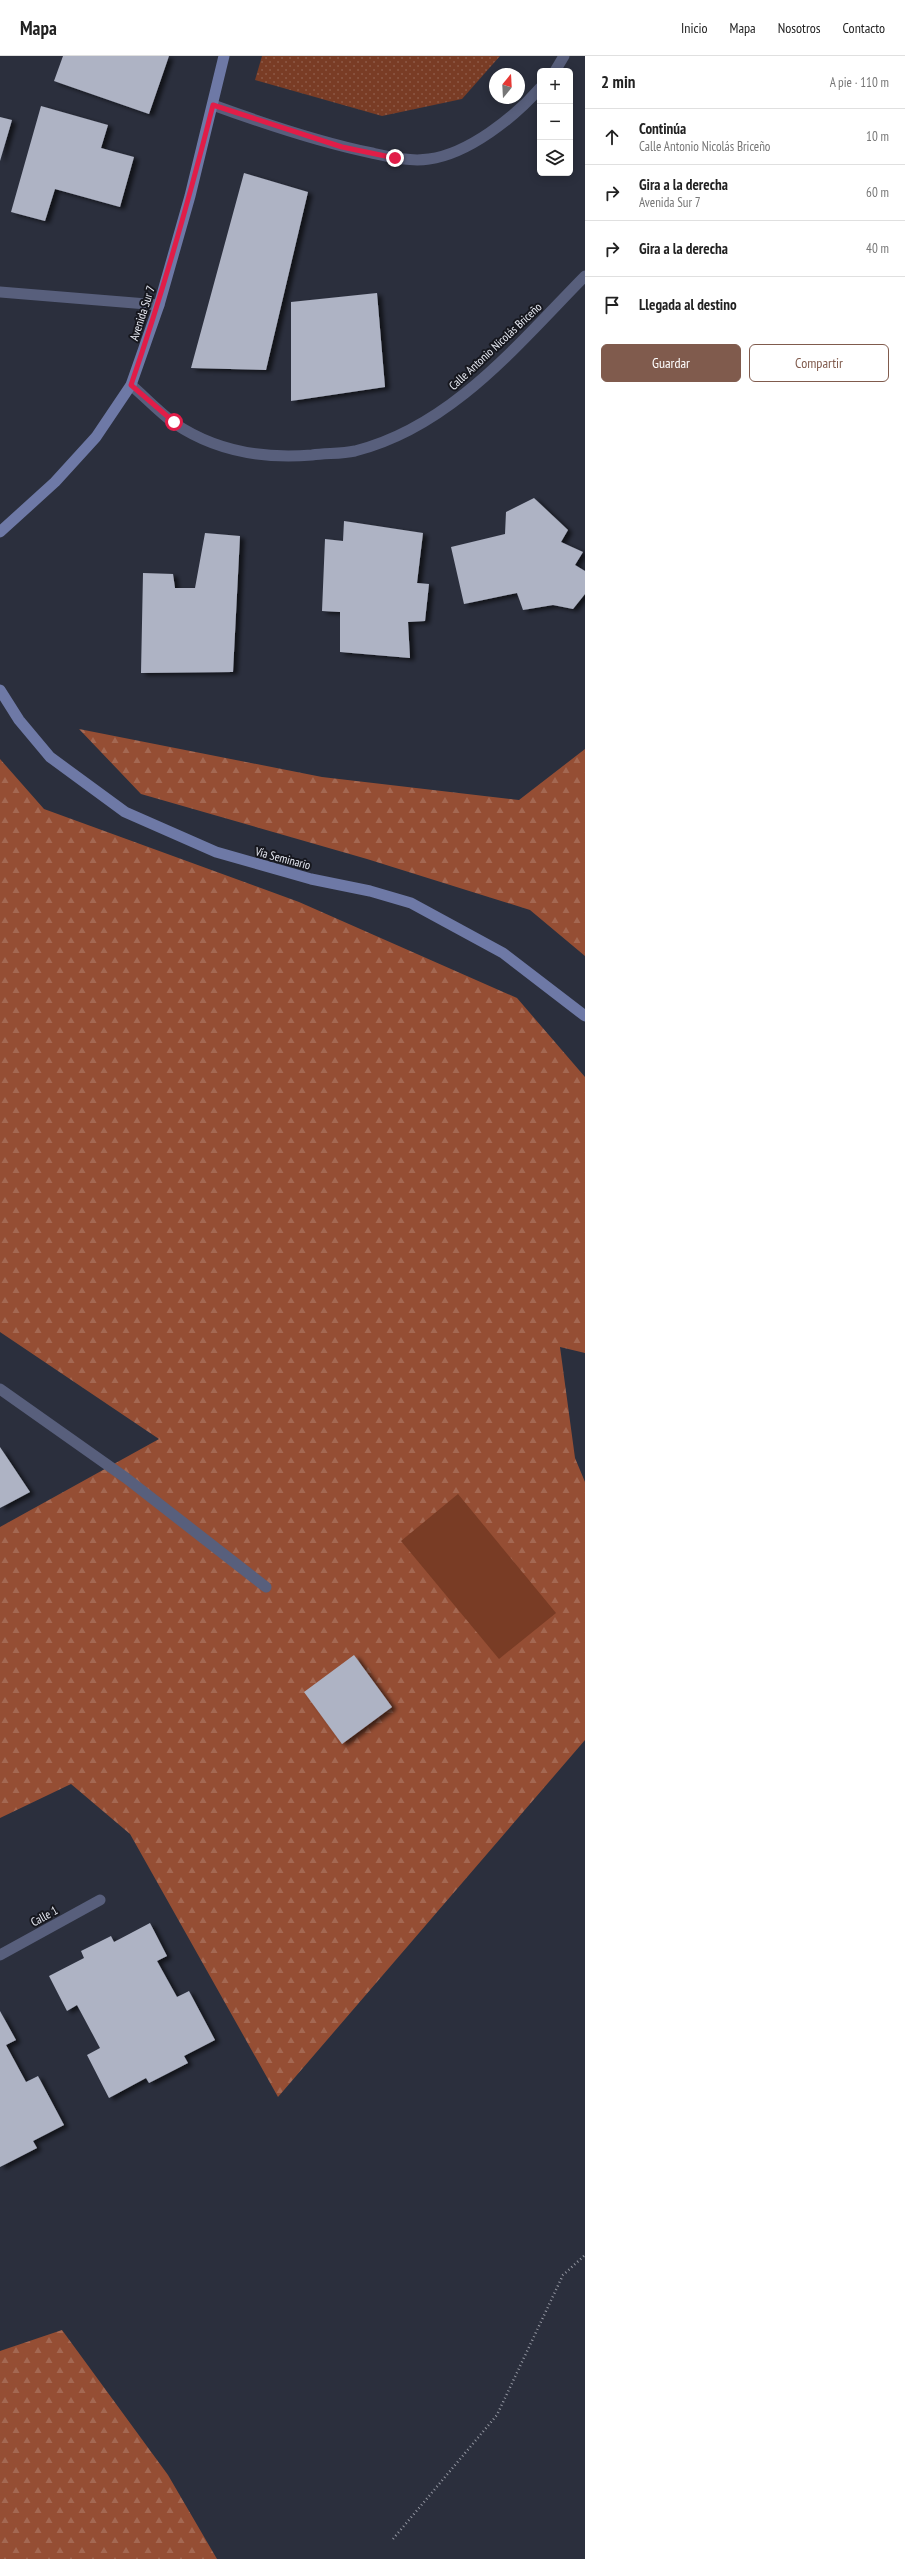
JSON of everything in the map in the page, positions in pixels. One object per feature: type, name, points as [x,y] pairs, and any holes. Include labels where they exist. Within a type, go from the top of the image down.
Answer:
[{"type":"main road","name":"Avenida Sur 7","points":[[0,532],[55,482],[96,437],[131,385],[159,305],[190,196],[224,56]]},
{"type":"main road","name":"Vía Seminario","points":[[0,690],[19,720],[50,757],[125,812],[216,852],[311,879],[370,891],[411,903],[503,953],[585,1016]]},
{"type":"street","points":[[558,68],[564,56]]},
{"type":"street","points":[[213,105],[342,147],[395,158],[429,160],[468,147],[499,124],[537,91]]},
{"type":"street","name":"Calle Antonio Nicolás Briceño","points":[[131,385],[174,422],[204,440],[248,454],[304,455],[354,451],[399,436],[453,403],[475,386],[585,276]]},
{"type":"street","points":[[0,292],[159,305]]},
{"type":"street","points":[[0,1388],[126,1478],[266,1587]]},
{"type":"street","name":"Calle 1","points":[[0,1955],[100,1900]]},
{"type":"path","points":[[393,2539],[497,2415],[563,2275],[585,2255]]},
{"type":"shaded area","points":[[262,56],[500,56],[462,99],[382,116],[255,80]]},
{"type":"shaded area","points":[[458,1494],[556,1613],[499,1659],[401,1541]]},
{"type":"green space","points":[[79,729],[322,777],[519,800],[585,749],[585,956],[530,910],[367,859],[141,794]]},
{"type":"green space","points":[[0,759],[44,809],[299,902],[517,998],[585,1077],[585,1353],[560,1347],[575,1458],[585,1482],[585,1740],[278,2097],[130,1834],[71,1784],[0,1818],[0,1527],[159,1439],[0,1332]]},
{"type":"green space","points":[[62,2330],[168,2475],[217,2559],[0,2559],[0,2351]]},
{"type":"building","points":[[63,56],[169,56],[149,114],[54,81]]},
{"type":"building","points":[[41,106],[108,125],[101,148],[134,157],[120,207],[55,189],[45,221],[11,212]]},
{"type":"building","points":[[0,117],[12,120],[0,161]]},
{"type":"building","points":[[244,173],[308,192],[266,370],[191,368]]},
{"type":"building","points":[[377,293],[385,387],[291,401],[291,302]]},
{"type":"building","points":[[534,498],[568,530],[561,542],[583,552],[575,565],[585,571],[585,594],[573,609],[553,605],[523,610],[517,593],[464,604],[451,547],[505,534],[506,512]]},
{"type":"building","points":[[344,521],[423,533],[417,583],[429,584],[425,621],[408,622],[410,658],[340,652],[340,612],[322,611],[325,539],[343,541]]},
{"type":"building","points":[[205,533],[240,536],[233,672],[141,673],[143,573],[173,574],[175,588],[195,588]]},
{"type":"building","points":[[0,1447],[30,1492],[0,1508]]},
{"type":"building","points":[[354,1655],[392,1707],[342,1744],[304,1692]]},
{"type":"building","points":[[150,1923],[167,1956],[157,1961],[177,1997],[189,1991],[215,2040],[184,2056],[188,2063],[149,2083],[146,2078],[109,2098],[87,2055],[100,2048],[77,2005],[67,2011],[49,1976],[84,1958],[81,1951],[111,1936],[114,1942]]},
{"type":"building","points":[[0,2011],[16,2040],[6,2045],[26,2082],[38,2076],[64,2125],[33,2141],[37,2148],[0,2167]]},
{"type":"route","points":[[174,422],[131,385],[159,305],[190,196],[213,105],[342,147],[395,158]]}]
